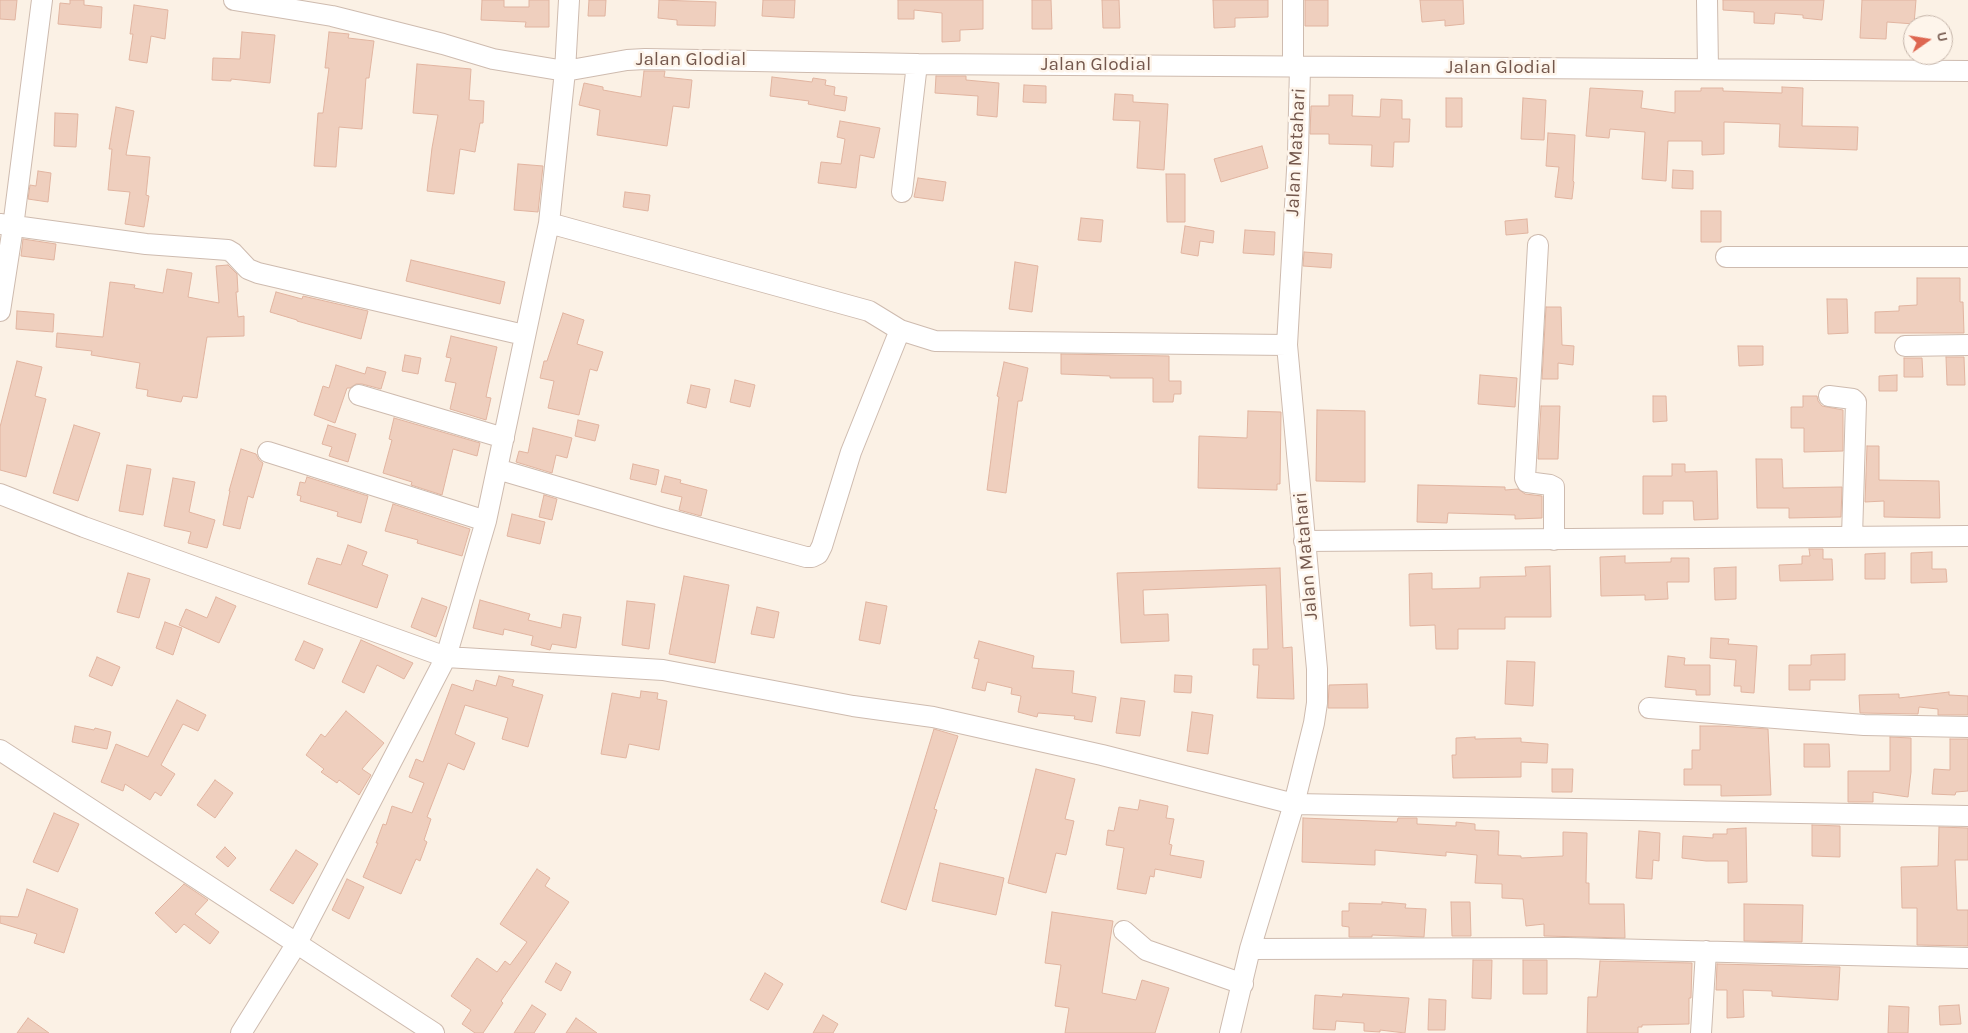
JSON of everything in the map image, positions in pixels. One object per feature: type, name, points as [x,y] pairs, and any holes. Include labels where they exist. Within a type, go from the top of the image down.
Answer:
[{"type":"street","points":[[0,311],[7,226],[42,0]]},
{"type":"street","name":"Jalan Glodial","points":[[234,0],[332,16],[443,44],[492,59],[565,71],[626,60],[645,59],[918,64],[1968,71]]},
{"type":"street","points":[[241,1033],[297,943],[446,657],[486,521],[549,223],[565,71],[569,0]]},
{"type":"street","name":"Jalan Matahari","points":[[1230,1033],[1250,949],[1294,804],[1314,723],[1317,703],[1316,669],[1287,345],[1298,153],[1292,0]]},
{"type":"street","points":[[1707,0],[1708,69]]},
{"type":"street","points":[[902,192],[918,64]]},
{"type":"street","points":[[549,223],[869,311],[900,330],[935,341],[1287,345]]},
{"type":"street","points":[[7,226],[146,244],[228,250],[248,269],[258,273],[524,335]]},
{"type":"street","points":[[1538,245],[1525,478],[1527,482],[1554,487],[1554,540]]},
{"type":"street","points":[[1726,257],[1968,257]]},
{"type":"street","points":[[497,468],[660,517],[806,557],[812,557],[818,554],[822,546],[851,452],[900,330]]},
{"type":"street","points":[[1905,346],[1968,345]]},
{"type":"street","points":[[359,395],[504,438]]},
{"type":"street","points":[[1829,396],[1852,399],[1856,402],[1852,537]]},
{"type":"street","points":[[268,452],[486,521]]},
{"type":"street","points":[[0,494],[84,527],[446,657],[663,670],[853,706],[933,717],[1102,755],[1294,804],[1968,816]]},
{"type":"street","points":[[1304,541],[1968,536]]},
{"type":"street","points":[[1649,708],[1864,724],[1968,727]]},
{"type":"street","points":[[0,750],[434,1033]]},
{"type":"street","points":[[1124,931],[1146,950],[1243,984]]},
{"type":"street","points":[[1250,949],[1567,948],[1968,958]]},
{"type":"street","points":[[1701,1033],[1706,950]]},
{"type":"building","points":[[0,0],[17,0],[15,20],[0,19]]},
{"type":"building","points":[[70,0],[84,0],[84,5],[102,7],[101,28],[58,24],[60,3],[70,4]]},
{"type":"building","points":[[482,0],[504,0],[504,7],[529,7],[529,0],[549,0],[549,27],[525,27],[526,22],[481,20]]},
{"type":"building","points":[[589,0],[606,0],[605,16],[588,16]]},
{"type":"building","points":[[659,0],[716,2],[715,26],[677,25],[677,20],[658,18]]},
{"type":"building","points":[[763,0],[795,0],[794,18],[762,16]]},
{"type":"building","points":[[898,0],[983,0],[983,29],[960,30],[960,41],[942,42],[942,13],[914,10],[914,19],[898,19]]},
{"type":"building","points":[[1032,0],[1051,0],[1052,29],[1032,29]]},
{"type":"building","points":[[1102,0],[1119,0],[1120,28],[1103,28]]},
{"type":"building","points":[[1213,0],[1268,0],[1268,17],[1235,18],[1235,27],[1214,28]]},
{"type":"building","points":[[1305,0],[1328,0],[1328,26],[1305,26]]},
{"type":"building","points":[[1420,0],[1463,0],[1464,24],[1445,26],[1445,20],[1422,22]]},
{"type":"building","points":[[1723,0],[1824,0],[1822,20],[1803,18],[1803,15],[1775,13],[1774,24],[1754,23],[1754,12],[1723,10]]},
{"type":"building","points":[[1862,0],[1916,0],[1915,15],[1903,15],[1903,23],[1887,22],[1886,39],[1860,38]]},
{"type":"building","points":[[134,5],[168,10],[165,39],[151,36],[147,63],[129,60],[133,34],[130,34]]},
{"type":"building","points":[[242,32],[275,35],[270,83],[231,79],[231,81],[212,80],[213,58],[240,59]]},
{"type":"building","points":[[329,32],[349,34],[348,38],[374,41],[369,78],[366,78],[362,129],[339,127],[336,167],[314,166],[318,113],[323,113],[329,68],[325,68]]},
{"type":"building","points":[[417,64],[471,69],[469,100],[484,101],[483,123],[480,123],[475,152],[460,149],[454,194],[427,191],[438,115],[413,113]]},
{"type":"building","points":[[644,71],[665,71],[664,77],[692,80],[689,108],[673,106],[667,146],[597,135],[600,110],[579,105],[584,83],[603,87],[603,90],[641,97]]},
{"type":"building","points":[[936,76],[966,76],[966,80],[999,83],[997,117],[977,115],[978,96],[935,93]]},
{"type":"building","points":[[772,77],[812,82],[813,78],[826,80],[825,85],[835,87],[834,95],[847,97],[845,111],[808,104],[809,101],[770,96]]},
{"type":"building","points":[[1024,85],[1046,86],[1046,103],[1023,102]]},
{"type":"building","points":[[1782,87],[1803,88],[1802,126],[1858,127],[1857,150],[1779,147],[1780,124],[1724,122],[1724,154],[1702,155],[1702,141],[1668,141],[1666,181],[1642,179],[1645,132],[1610,129],[1609,138],[1586,136],[1590,88],[1643,91],[1641,108],[1675,113],[1675,91],[1701,91],[1701,88],[1723,88],[1723,91],[1782,93]]},
{"type":"building","points":[[1115,94],[1133,95],[1133,102],[1168,104],[1164,170],[1137,168],[1140,121],[1113,120]]},
{"type":"building","points":[[1329,95],[1353,95],[1352,116],[1380,117],[1381,99],[1402,100],[1402,119],[1410,119],[1409,142],[1394,142],[1393,167],[1371,166],[1372,145],[1329,144],[1329,134],[1310,134],[1311,106],[1329,106]]},
{"type":"building","points":[[1446,98],[1462,98],[1462,127],[1446,127]]},
{"type":"building","points":[[1523,98],[1546,100],[1544,140],[1521,139]]},
{"type":"building","points":[[116,107],[134,111],[126,155],[150,157],[146,195],[149,196],[144,227],[125,224],[130,192],[108,190],[112,149],[109,149]]},
{"type":"building","points":[[55,113],[78,114],[76,147],[54,146]]},
{"type":"building","points":[[840,121],[880,128],[874,158],[860,155],[856,188],[818,183],[821,162],[841,164],[845,139],[837,137]]},
{"type":"building","points":[[1548,133],[1575,135],[1572,199],[1555,197],[1559,167],[1546,166]]},
{"type":"building","points":[[1262,146],[1268,168],[1221,182],[1214,159]]},
{"type":"building","points":[[518,164],[543,166],[538,212],[514,210]]},
{"type":"building","points":[[1673,170],[1693,171],[1693,189],[1672,188]]},
{"type":"building","points":[[38,171],[51,173],[48,202],[28,199],[30,185],[36,186]]},
{"type":"building","points":[[1166,174],[1185,174],[1185,222],[1167,222]]},
{"type":"building","points":[[918,178],[946,182],[943,201],[914,197]]},
{"type":"building","points":[[625,192],[650,195],[648,211],[623,207]]},
{"type":"building","points":[[1701,211],[1721,211],[1721,242],[1701,242]]},
{"type":"building","points":[[1081,218],[1103,220],[1101,242],[1078,240]]},
{"type":"building","points":[[1527,219],[1528,233],[1506,235],[1505,221]]},
{"type":"building","points":[[1185,226],[1214,231],[1213,243],[1200,241],[1198,256],[1181,253]]},
{"type":"building","points":[[1245,230],[1275,232],[1274,255],[1243,253]]},
{"type":"building","points":[[23,239],[56,244],[54,260],[21,256]]},
{"type":"building","points":[[1304,252],[1332,254],[1331,268],[1303,266]]},
{"type":"building","points":[[411,260],[505,282],[500,304],[406,281]]},
{"type":"building","points":[[1015,262],[1038,266],[1032,312],[1009,309]]},
{"type":"building","points":[[228,265],[237,274],[238,317],[244,316],[244,336],[207,337],[197,398],[183,396],[181,402],[147,396],[148,390],[136,388],[140,363],[91,355],[92,351],[56,347],[57,333],[103,337],[110,282],[135,285],[134,288],[163,293],[167,269],[192,273],[188,297],[219,303],[216,266]]},
{"type":"building","points":[[1917,278],[1960,278],[1960,302],[1963,302],[1964,333],[1875,333],[1875,312],[1899,311],[1899,306],[1917,305]]},
{"type":"building","points":[[276,292],[302,299],[303,296],[368,311],[361,339],[270,312]]},
{"type":"building","points":[[1827,299],[1847,299],[1848,333],[1828,334]]},
{"type":"building","points":[[1546,307],[1561,307],[1562,345],[1574,346],[1573,365],[1558,363],[1558,379],[1542,379]]},
{"type":"building","points":[[17,311],[54,314],[53,332],[16,329]]},
{"type":"building","points":[[563,313],[584,320],[577,344],[603,352],[597,371],[590,369],[579,415],[548,408],[554,381],[540,378],[544,361],[547,361]]},
{"type":"building","points":[[451,336],[497,347],[486,397],[491,398],[486,420],[450,409],[456,383],[445,381],[451,358],[446,357]]},
{"type":"building","points":[[1738,346],[1763,346],[1763,365],[1739,366]]},
{"type":"building","points":[[1061,354],[1169,356],[1169,381],[1181,381],[1181,394],[1174,394],[1173,402],[1153,402],[1153,378],[1110,378],[1110,376],[1061,374]]},
{"type":"building","points":[[405,355],[421,358],[418,374],[402,371]]},
{"type":"building","points":[[1946,357],[1964,357],[1965,385],[1947,385]]},
{"type":"building","points":[[1904,358],[1922,358],[1923,377],[1904,377]]},
{"type":"building","points":[[17,361],[42,367],[35,396],[46,399],[26,477],[0,470],[0,427]]},
{"type":"building","points":[[1004,362],[1028,368],[1022,401],[1018,401],[1006,493],[987,490],[999,397],[997,396]]},
{"type":"building","points":[[336,365],[365,374],[367,367],[386,372],[381,389],[362,384],[356,384],[347,388],[335,423],[314,415],[323,386],[329,388]]},
{"type":"building","points":[[1480,375],[1517,378],[1515,407],[1478,404]]},
{"type":"building","points":[[1897,375],[1897,391],[1879,391],[1879,376]]},
{"type":"building","points":[[735,380],[755,385],[750,407],[730,402]]},
{"type":"building","points":[[691,385],[710,389],[706,408],[687,403]]},
{"type":"building","points":[[1653,396],[1666,396],[1667,421],[1653,422]]},
{"type":"building","points":[[1803,396],[1817,396],[1822,406],[1843,410],[1843,451],[1804,452],[1804,428],[1791,428],[1791,407],[1803,407]]},
{"type":"building","points":[[1541,406],[1560,406],[1558,459],[1538,459]]},
{"type":"building","points":[[1317,410],[1365,411],[1365,482],[1316,481]]},
{"type":"building","points":[[1248,411],[1281,412],[1280,484],[1277,484],[1277,490],[1198,488],[1199,436],[1247,438]]},
{"type":"building","points":[[394,418],[480,443],[477,456],[453,449],[442,495],[411,485],[412,482],[383,473],[392,440],[389,439]]},
{"type":"building","points":[[578,420],[599,425],[595,441],[575,436]]},
{"type":"building","points":[[74,425],[100,433],[78,501],[53,493]]},
{"type":"building","points":[[328,425],[356,434],[348,462],[329,456],[332,447],[322,444]]},
{"type":"building","points":[[533,428],[572,438],[567,458],[556,455],[552,473],[516,462],[519,451],[528,453]]},
{"type":"building","points":[[1867,446],[1879,446],[1879,480],[1939,481],[1940,518],[1884,517],[1884,501],[1865,502]]},
{"type":"building","points":[[241,449],[256,454],[263,463],[253,498],[248,496],[240,529],[223,525],[229,491]]},
{"type":"building","points":[[1756,459],[1782,459],[1783,488],[1842,487],[1841,517],[1789,518],[1789,508],[1757,508]]},
{"type":"building","points":[[633,464],[659,470],[656,485],[630,479]]},
{"type":"building","points":[[1672,464],[1685,464],[1685,472],[1717,471],[1718,519],[1694,520],[1693,501],[1663,501],[1663,514],[1643,514],[1643,476],[1672,476]]},
{"type":"building","points":[[127,465],[151,469],[143,515],[119,511]]},
{"type":"building","points":[[665,476],[681,480],[680,483],[707,490],[701,516],[679,510],[682,497],[661,492]]},
{"type":"building","points":[[307,477],[368,496],[361,523],[337,516],[338,512],[300,501],[301,496],[297,495],[300,482],[305,483]]},
{"type":"building","points":[[173,478],[195,482],[189,512],[215,520],[207,548],[188,543],[191,532],[164,526]]},
{"type":"building","points":[[1418,485],[1505,487],[1505,490],[1518,489],[1525,494],[1542,496],[1542,518],[1515,519],[1515,515],[1448,513],[1447,523],[1417,522]]},
{"type":"building","points":[[544,495],[557,499],[552,520],[539,517]]},
{"type":"building","points":[[393,504],[470,529],[462,556],[417,543],[418,540],[385,531]]},
{"type":"building","points":[[512,514],[545,522],[540,544],[507,536]]},
{"type":"building","points":[[348,545],[367,552],[362,565],[388,575],[377,608],[308,584],[317,558],[341,565]]},
{"type":"building","points":[[1809,549],[1823,549],[1823,559],[1832,559],[1833,580],[1780,581],[1779,565],[1802,564],[1802,556],[1810,556]]},
{"type":"building","points":[[1932,552],[1932,569],[1946,569],[1947,582],[1911,583],[1911,553]]},
{"type":"building","points":[[1885,553],[1885,579],[1865,579],[1865,554]]},
{"type":"building","points":[[1625,556],[1625,563],[1671,562],[1671,558],[1689,558],[1689,582],[1667,582],[1668,599],[1645,600],[1645,595],[1601,596],[1600,557]]},
{"type":"building","points":[[1550,566],[1551,617],[1505,617],[1505,629],[1458,629],[1458,649],[1436,649],[1435,625],[1410,626],[1409,574],[1432,573],[1432,589],[1480,588],[1480,577],[1526,576],[1525,567]]},
{"type":"building","points":[[1736,567],[1736,599],[1715,600],[1714,568]]},
{"type":"building","points":[[1280,568],[1283,648],[1292,647],[1294,699],[1257,698],[1259,665],[1253,665],[1253,649],[1268,649],[1266,585],[1143,590],[1144,615],[1168,614],[1169,641],[1121,643],[1117,573]]},
{"type":"building","points":[[128,573],[150,579],[139,618],[117,612]]},
{"type":"building","points":[[684,576],[729,585],[715,663],[669,654]]},
{"type":"building","points":[[216,597],[236,606],[219,643],[179,625],[186,609],[207,618]]},
{"type":"building","points":[[422,598],[447,607],[436,637],[411,627]]},
{"type":"building","points":[[480,600],[530,614],[528,620],[561,628],[563,614],[581,617],[576,648],[552,644],[550,650],[531,645],[533,636],[504,629],[503,635],[473,628]]},
{"type":"building","points":[[627,601],[655,604],[649,649],[622,645]]},
{"type":"building","points":[[866,602],[887,606],[880,644],[859,640]]},
{"type":"building","points":[[757,607],[779,612],[774,638],[751,634]]},
{"type":"building","points":[[165,622],[182,628],[173,655],[156,648]]},
{"type":"building","points":[[1711,638],[1729,639],[1728,644],[1757,646],[1754,693],[1741,692],[1741,686],[1734,686],[1736,660],[1710,658]]},
{"type":"building","points":[[361,640],[413,663],[404,679],[377,665],[364,693],[342,682]]},
{"type":"building","points":[[304,641],[323,649],[314,669],[295,660]]},
{"type":"building","points":[[979,641],[1034,656],[1032,668],[1074,671],[1072,693],[1096,697],[1092,722],[1074,719],[1075,716],[1038,713],[1037,717],[1018,712],[1021,696],[1011,694],[1012,688],[987,682],[985,691],[972,688],[979,659],[974,658]]},
{"type":"building","points":[[1845,654],[1845,680],[1810,680],[1810,690],[1789,690],[1789,665],[1811,665],[1811,655]]},
{"type":"building","points":[[1668,656],[1685,658],[1684,665],[1710,665],[1710,695],[1696,695],[1696,690],[1665,687]]},
{"type":"building","points":[[97,657],[120,667],[112,686],[89,676]]},
{"type":"building","points":[[1507,661],[1535,662],[1533,706],[1505,704]]},
{"type":"building","points":[[1175,675],[1192,676],[1191,693],[1174,692]]},
{"type":"building","points":[[499,676],[514,680],[512,686],[543,695],[528,747],[502,739],[508,718],[465,705],[455,734],[475,743],[464,770],[448,763],[427,817],[431,819],[424,840],[427,842],[420,861],[416,859],[401,894],[363,877],[378,843],[376,843],[383,824],[386,825],[392,806],[412,813],[424,783],[409,777],[416,759],[423,762],[452,684],[473,691],[476,680],[496,686]]},
{"type":"building","points":[[1367,684],[1368,708],[1328,708],[1329,685]]},
{"type":"building","points":[[641,691],[658,693],[657,699],[667,701],[659,750],[629,744],[626,758],[601,754],[612,693],[640,698]]},
{"type":"building","points":[[1949,692],[1949,695],[1968,696],[1968,715],[1938,715],[1938,709],[1919,707],[1918,714],[1860,713],[1859,695],[1899,694],[1899,698]]},
{"type":"building","points":[[1121,698],[1145,701],[1140,736],[1116,733]]},
{"type":"building","points":[[177,700],[206,715],[198,731],[183,724],[161,765],[175,774],[161,796],[155,792],[150,800],[125,784],[123,791],[101,782],[116,744],[148,757]]},
{"type":"building","points":[[346,711],[384,743],[362,769],[371,775],[359,795],[339,780],[337,783],[321,772],[324,769],[306,755],[321,734],[325,737]]},
{"type":"building","points":[[1192,712],[1213,715],[1208,754],[1187,751]]},
{"type":"building","points":[[75,726],[111,732],[107,749],[72,742]]},
{"type":"building","points":[[1700,726],[1768,729],[1771,795],[1721,796],[1721,785],[1684,785],[1684,769],[1692,769],[1692,750],[1700,750]]},
{"type":"building","points":[[934,729],[958,736],[934,809],[937,810],[906,910],[881,902]]},
{"type":"building","points":[[1475,737],[1475,739],[1521,738],[1521,742],[1548,744],[1547,763],[1521,762],[1521,777],[1453,778],[1452,755],[1456,755],[1456,738]]},
{"type":"building","points":[[1890,737],[1911,738],[1911,772],[1908,797],[1873,792],[1873,802],[1848,802],[1848,771],[1890,771]]},
{"type":"building","points":[[1950,739],[1968,739],[1968,791],[1956,792],[1955,795],[1932,794],[1934,769],[1950,770]]},
{"type":"building","points":[[1804,744],[1829,744],[1830,767],[1804,767]]},
{"type":"building","points":[[1036,769],[1075,779],[1065,819],[1074,821],[1066,855],[1056,853],[1046,893],[1008,883]]},
{"type":"building","points":[[1552,769],[1573,769],[1572,792],[1552,792]]},
{"type":"building","points":[[215,780],[233,793],[215,818],[197,805]]},
{"type":"building","points":[[1140,800],[1168,806],[1166,818],[1174,819],[1169,844],[1172,845],[1170,855],[1204,861],[1201,878],[1155,869],[1154,877],[1150,876],[1146,894],[1117,889],[1124,848],[1106,845],[1108,830],[1114,831],[1119,807],[1138,810]]},
{"type":"building","points":[[54,813],[79,824],[58,872],[33,862]]},
{"type":"building","points":[[1303,818],[1397,822],[1398,818],[1417,818],[1417,824],[1456,826],[1456,822],[1475,824],[1475,830],[1499,831],[1498,855],[1521,856],[1521,858],[1563,856],[1563,832],[1587,833],[1586,883],[1589,883],[1589,904],[1624,904],[1625,938],[1544,936],[1544,924],[1526,926],[1523,899],[1502,898],[1502,884],[1475,883],[1477,855],[1446,852],[1446,856],[1375,850],[1375,865],[1302,862]]},
{"type":"building","points":[[1812,825],[1840,826],[1840,857],[1812,856]]},
{"type":"building","points":[[1939,827],[1968,828],[1968,860],[1955,860],[1957,910],[1968,910],[1968,946],[1917,945],[1917,908],[1902,908],[1901,867],[1938,866]]},
{"type":"building","points":[[1746,828],[1747,882],[1728,883],[1728,861],[1682,858],[1683,836],[1713,838],[1713,834],[1727,834],[1727,829]]},
{"type":"building","points":[[1639,831],[1660,833],[1659,861],[1653,860],[1652,879],[1636,878]]},
{"type":"building","points":[[225,847],[236,858],[228,867],[216,857]]},
{"type":"building","points":[[296,850],[318,864],[293,904],[270,890]]},
{"type":"building","points":[[940,863],[1004,878],[996,915],[932,901]]},
{"type":"building","points":[[537,869],[550,878],[545,886],[569,902],[501,1001],[503,1003],[483,1033],[475,1033],[462,1024],[471,1010],[451,996],[477,958],[497,972],[505,961],[510,965],[527,942],[500,924]]},
{"type":"building","points":[[347,879],[364,887],[349,919],[332,910]]},
{"type":"building","points":[[184,884],[208,900],[195,914],[219,932],[210,944],[184,924],[176,933],[155,913]]},
{"type":"building","points":[[27,889],[78,909],[64,953],[34,943],[37,934],[0,923],[0,916],[18,917]]},
{"type":"building","points":[[1382,902],[1406,904],[1405,908],[1426,909],[1424,937],[1372,935],[1372,937],[1349,937],[1349,927],[1342,926],[1342,911],[1349,911],[1349,903],[1382,904]]},
{"type":"building","points":[[1451,902],[1470,902],[1471,936],[1452,936]]},
{"type":"building","points":[[1744,904],[1803,905],[1802,942],[1744,941]]},
{"type":"building","points":[[1052,912],[1113,921],[1102,993],[1136,1000],[1142,980],[1169,988],[1155,1033],[1065,1033],[1069,1008],[1055,1006],[1061,965],[1045,963]]},
{"type":"building","points":[[1473,960],[1492,960],[1491,999],[1472,998]]},
{"type":"building","points":[[1523,960],[1547,960],[1547,994],[1523,994]]},
{"type":"building","points":[[1600,961],[1692,963],[1689,1024],[1642,1025],[1642,1027],[1638,1027],[1638,1033],[1587,1033],[1588,997],[1597,997]]},
{"type":"building","points":[[556,963],[571,972],[561,991],[545,982]]},
{"type":"building","points":[[1717,964],[1840,967],[1838,1000],[1772,996],[1772,991],[1743,990],[1744,1017],[1727,1018],[1727,990],[1716,990]]},
{"type":"building","points":[[765,973],[783,984],[768,1010],[750,1000]]},
{"type":"building","points":[[1343,994],[1409,998],[1405,1033],[1380,1030],[1380,1032],[1364,1031],[1364,1023],[1336,1021],[1335,1030],[1313,1029],[1315,995],[1342,997]]},
{"type":"building","points":[[1429,999],[1446,1000],[1445,1030],[1428,1030]]},
{"type":"building","points":[[532,1005],[546,1014],[534,1033],[514,1033]]},
{"type":"building","points":[[1959,1005],[1961,1024],[1940,1025],[1939,1006]]},
{"type":"building","points":[[1889,1006],[1909,1007],[1908,1033],[1888,1033]]},
{"type":"building","points":[[823,1015],[838,1024],[833,1033],[813,1033]]},
{"type":"building","points":[[28,1018],[49,1033],[17,1033]]},
{"type":"building","points":[[576,1018],[597,1033],[566,1033]]}]
